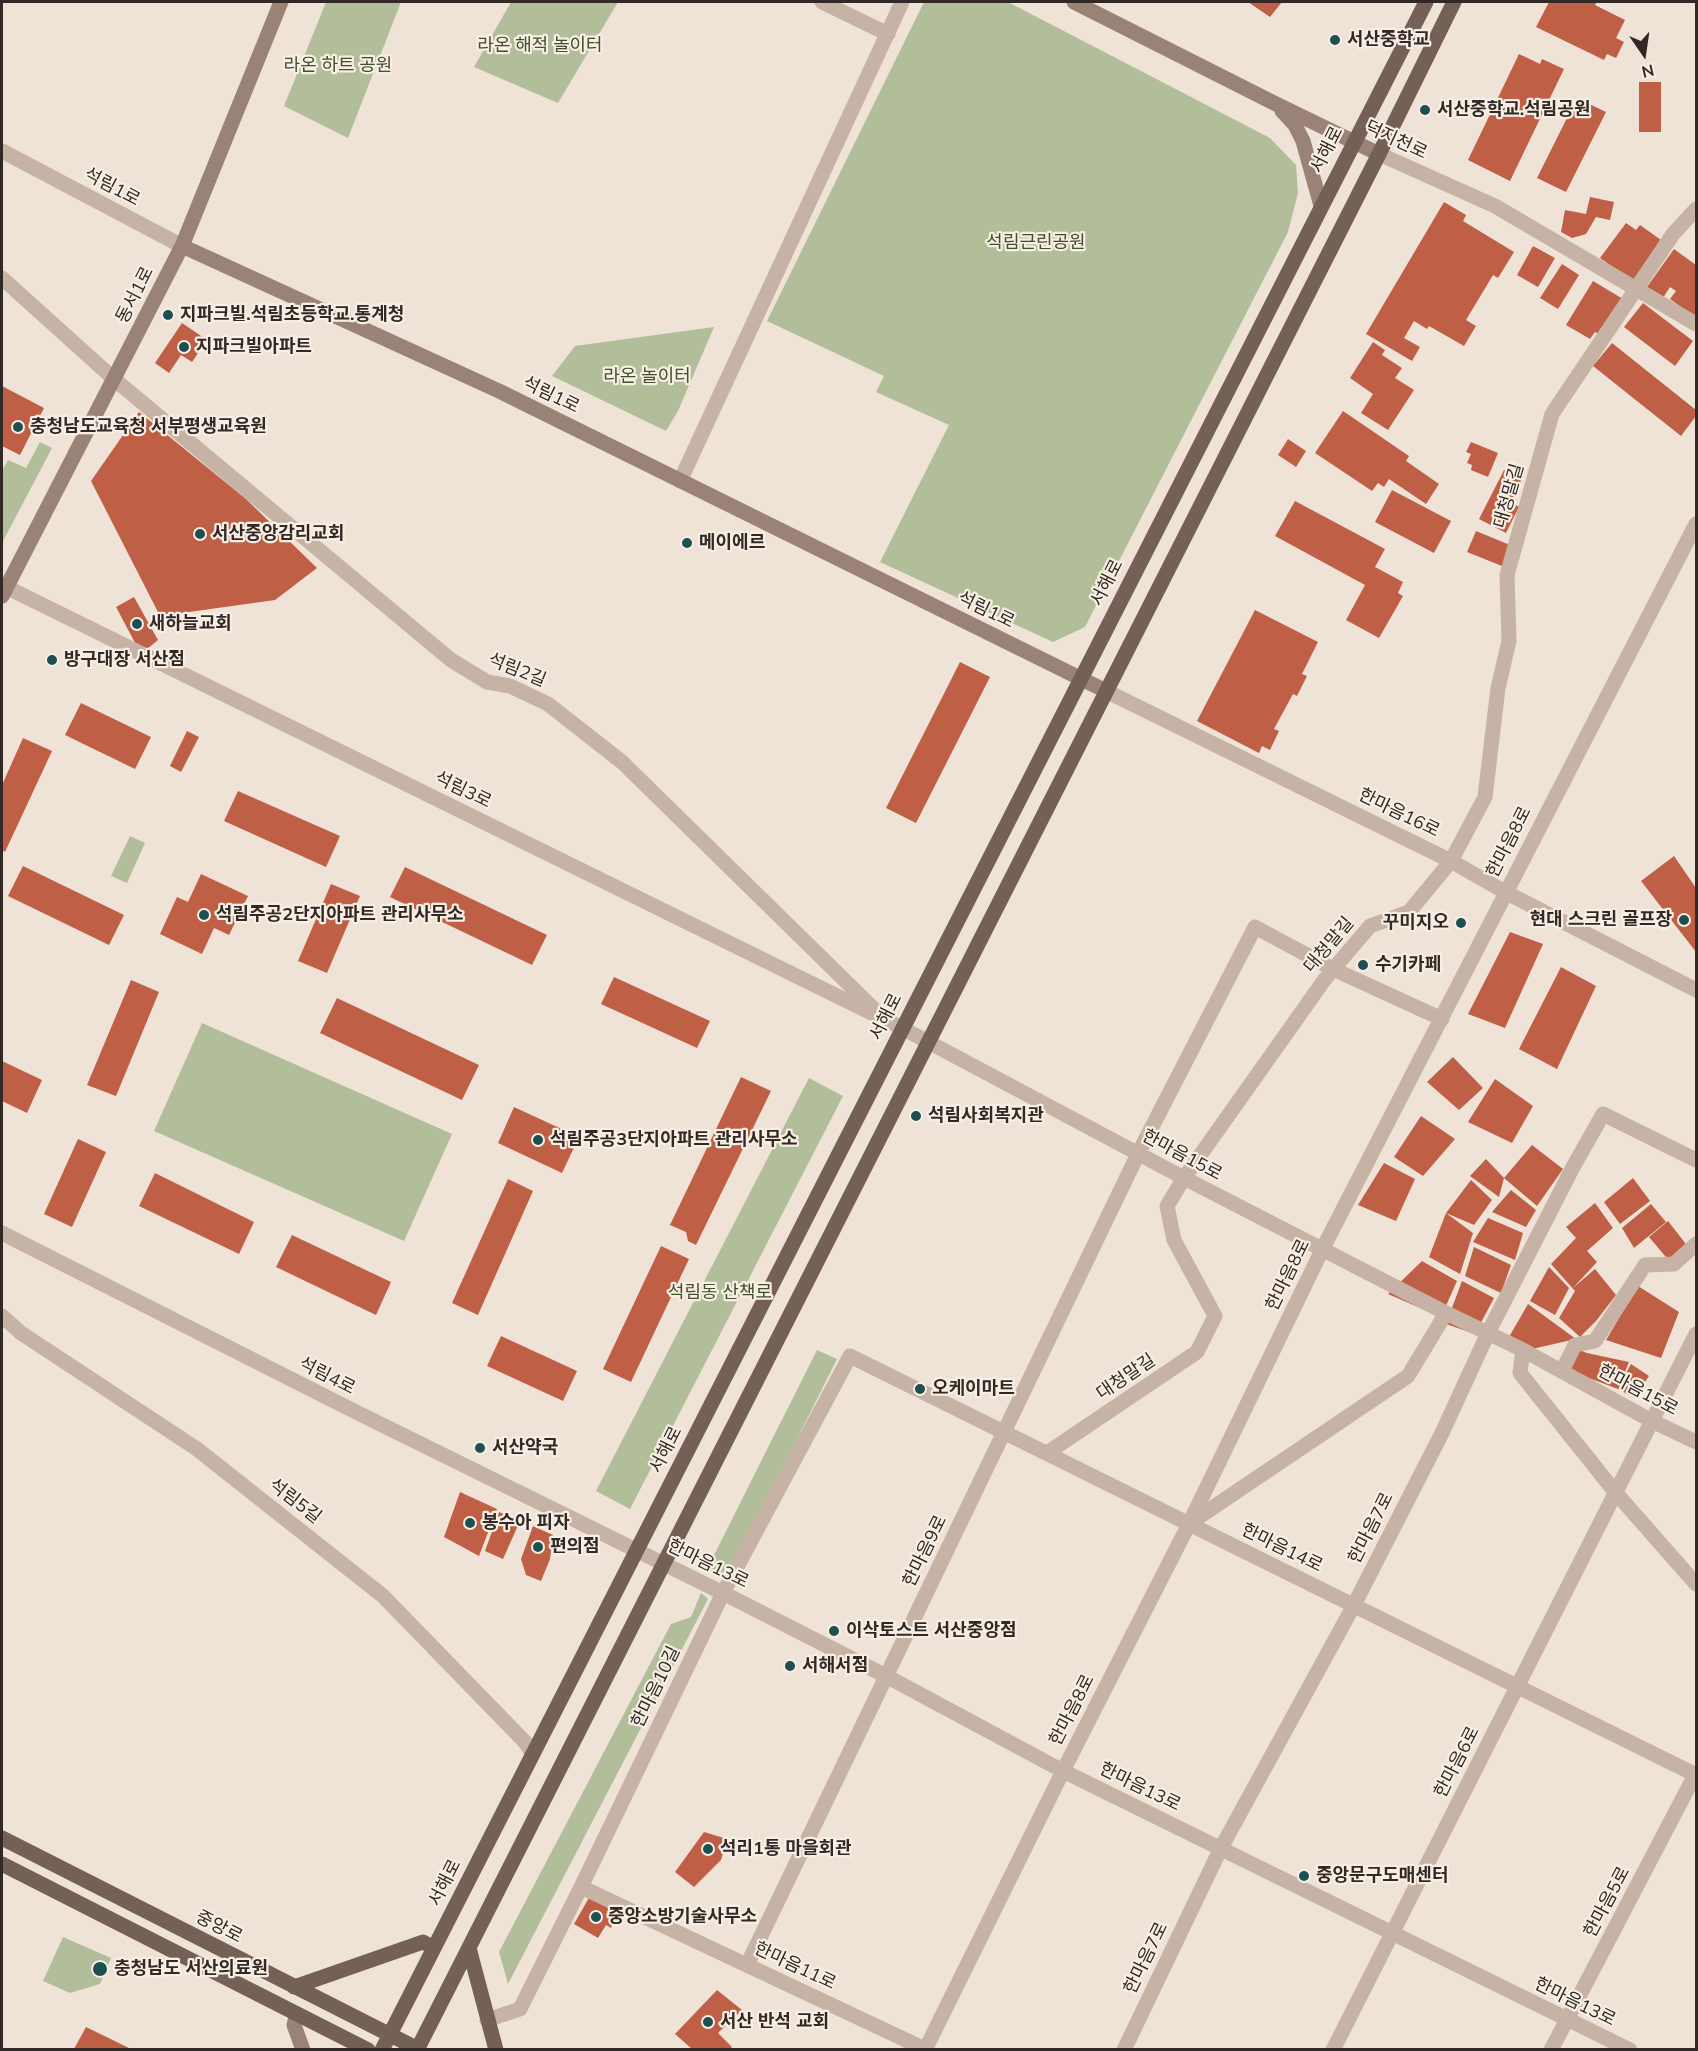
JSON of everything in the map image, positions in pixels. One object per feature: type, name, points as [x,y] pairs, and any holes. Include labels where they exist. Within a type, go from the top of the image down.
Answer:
[{"type":"main road","name":"서해로","points":[[382,2049],[1426,2]]},
{"type":"main road","points":[[418,2049],[1454,2]]},
{"type":"main road","name":"중앙로","points":[[2,1838],[418,2049]]},
{"type":"main road","points":[[2,1864],[368,2049]]},
{"type":"main road","points":[[294,1987],[423,1942],[434,1948]]},
{"type":"main road","points":[[469,1948],[496,2049]]},
{"type":"street","name":"동서1로","points":[[4,592],[182,246],[281,2]]},
{"type":"street","points":[[822,2],[888,34]]},
{"type":"street","points":[[680,481],[902,2]]},
{"type":"street","name":"덕지천로","points":[[1074,2],[1276,105],[1495,207],[1696,324]]},
{"type":"street","points":[[1276,105],[1294,125],[1303,141],[1321,206]]},
{"type":"street","name":"석림1로","points":[[2,151],[182,246],[499,391],[1080,678]]},
{"type":"street","name":"대청말길","points":[[1047,1453],[1197,1352],[1215,1316],[1174,1240],[1167,1206],[1184,1178],[1333,969],[1370,926],[1409,912],[1451,861],[1485,797],[1498,688],[1509,641],[1507,575],[1552,414],[1673,234],[1696,209]]},
{"type":"street","points":[[2,278],[114,379]]},
{"type":"street","name":"석림2길","points":[[114,379],[451,660],[487,682],[510,686],[548,704],[622,762],[886,1020]]},
{"type":"street","name":"한마음8로","points":[[926,2049],[1063,1771],[1189,1524],[1322,1250],[1696,524]]},
{"type":"street","name":"석림3로","points":[[4,592],[902,1028]]},
{"type":"street","name":"한마음16로","points":[[1080,678],[1451,861],[1505,892],[1696,990]]},
{"type":"street","name":"한마음9로","points":[[747,1965],[1138,1154],[1255,927],[1333,969]]},
{"type":"street","points":[[1333,969],[1442,1019]]},
{"type":"street","name":"한마음15로","points":[[902,1028],[1322,1250],[1523,1350],[1652,1421],[1696,1442]]},
{"type":"street","name":"한마음7로","points":[[1124,2049],[1221,1848],[1354,1605],[1442,1432],[1488,1333],[1573,1167],[1603,1114],[1696,1160]]},
{"type":"street","name":"석림4로","points":[[2,1233],[636,1551]]},
{"type":"street","name":"한마음15로","points":[[1562,1371],[1575,1345],[1595,1341],[1645,1265],[1674,1264],[1696,1244]]},
{"type":"street","points":[[1189,1524],[1408,1377],[1446,1313]]},
{"type":"street","name":"석림5길","points":[[2,1316],[21,1333],[197,1449],[383,1596],[525,1742],[533,1754]]},
{"type":"street","name":"한마음6로","points":[[1333,2049],[1696,1334]]},
{"type":"street","points":[[1523,1350],[1520,1373],[1616,1492],[1696,1584]]},
{"type":"street","name":"한마음14로","points":[[850,1356],[1696,1774]]},
{"type":"street","name":"한마음10길","points":[[488,2020],[520,2009],[723,1593],[850,1356]]},
{"type":"street","name":"한마음13로","points":[[636,1551],[886,1676],[1063,1771],[1630,2049]]},
{"type":"street","name":"한마음5로","points":[[1551,2049],[1696,1774]]},
{"type":"street","name":"한마음11로","points":[[581,1887],[926,2049]]},
{"type":"street","points":[[297,2014],[294,2025],[303,2049]]},
{"type":"green space","name":"라온 하트 공원","points":[[326,2],[401,2],[348,138],[284,106]]},
{"type":"green space","name":"라온 해적 놀이터","points":[[511,2],[618,2],[558,103],[474,67]]},
{"type":"green space","name":"석림근린공원","points":[[924,2],[1008,2],[1270,138],[1296,165],[1298,193],[1288,232],[1085,627],[1053,642],[880,562],[949,425],[876,392],[884,376],[767,321]]},
{"type":"green space","name":"라온 놀이터","points":[[714,327],[678,411],[666,431],[552,376],[575,346]]},
{"type":"green space","points":[[40,442],[52,448],[2,543],[2,471],[8,460],[26,468]]},
{"type":"green space","points":[[130,836],[145,843],[127,883],[111,876]]},
{"type":"green space","points":[[202,1023],[452,1134],[404,1241],[154,1131]]},
{"type":"green space","name":"석림동 산책로","points":[[809,1078],[843,1096],[630,1509],[596,1491]]},
{"type":"green space","points":[[817,1350],[837,1359],[727,1579],[707,1569]]},
{"type":"green space","points":[[701,1593],[708,1599],[508,1984],[499,1952],[671,1624],[691,1617]]},
{"type":"green space","points":[[63,1937],[111,1958],[100,1984],[70,1993],[43,1981]]},
{"type":"building","points":[[1248,2],[1282,2],[1270,17]]},
{"type":"building","points":[[1549,2],[1597,2],[1595,5],[1625,20],[1616,38],[1624,42],[1616,58],[1607,54],[1604,60],[1536,27]]},
{"type":"building","points":[[1519,54],[1540,64],[1542,59],[1564,69],[1510,181],[1468,160]]},
{"type":"building","points":[[1639,82],[1661,82],[1661,132],[1639,132]]},
{"type":"building","points":[[1577,98],[1606,112],[1566,192],[1537,178]]},
{"type":"building","points":[[1590,197],[1614,202],[1610,220],[1596,217],[1586,234],[1572,238],[1561,232],[1565,210],[1586,214]]},
{"type":"building","points":[[1444,202],[1466,215],[1463,221],[1514,252],[1498,278],[1493,275],[1466,320],[1476,326],[1464,346],[1429,326],[1427,329],[1414,321],[1404,338],[1420,347],[1412,361],[1366,334]]},
{"type":"building","points":[[1626,223],[1636,230],[1640,225],[1661,240],[1633,281],[1600,258]]},
{"type":"building","points":[[1533,246],[1555,258],[1538,287],[1517,275]]},
{"type":"building","points":[[1674,249],[1696,265],[1696,318],[1670,299],[1676,291],[1670,287],[1663,298],[1647,287]]},
{"type":"building","points":[[1562,264],[1579,275],[1558,309],[1540,298]]},
{"type":"building","points":[[1593,281],[1623,299],[1601,335],[1595,332],[1590,339],[1566,325]]},
{"type":"building","points":[[1643,303],[1693,341],[1675,366],[1624,327]]},
{"type":"building","name":"지파크빌아파트","points":[[182,323],[207,340],[192,362],[181,355],[169,373],[155,363]]},
{"type":"building","points":[[1373,342],[1385,350],[1382,355],[1402,368],[1395,378],[1414,390],[1388,430],[1361,413],[1373,394],[1350,378]]},
{"type":"building","points":[[1612,343],[1696,410],[1696,416],[1681,436],[1593,366]]},
{"type":"building","name":"충청남도교육청 서부평생교육원","points":[[2,386],[44,408],[20,455],[2,446]]},
{"type":"building","points":[[1343,411],[1409,456],[1406,461],[1439,484],[1426,504],[1389,479],[1384,487],[1378,483],[1372,491],[1315,453]]},
{"type":"building","name":"서산중앙감리교회","points":[[139,412],[246,499],[317,568],[275,600],[160,616],[91,481]]},
{"type":"building","points":[[1288,439],[1306,451],[1296,467],[1278,455]]},
{"type":"building","points":[[1471,442],[1498,453],[1488,477],[1471,470],[1472,465],[1467,463],[1471,454],[1466,452]]},
{"type":"building","points":[[1504,470],[1522,479],[1511,502],[1519,507],[1506,533],[1479,519]]},
{"type":"building","points":[[1392,490],[1451,521],[1434,553],[1375,522]]},
{"type":"building","points":[[1295,501],[1385,549],[1375,567],[1403,582],[1398,593],[1403,596],[1379,638],[1346,620],[1365,585],[1275,536]]},
{"type":"building","points":[[1476,531],[1510,545],[1502,566],[1467,552]]},
{"type":"building","name":"새하늘교회","points":[[134,597],[158,640],[141,654],[116,607]]},
{"type":"building","points":[[1255,610],[1318,642],[1302,674],[1307,676],[1297,696],[1293,694],[1274,729],[1279,731],[1270,750],[1262,746],[1259,753],[1197,721]]},
{"type":"building","points":[[960,662],[990,677],[916,823],[886,808]]},
{"type":"building","points":[[81,703],[151,737],[135,769],[65,735]]},
{"type":"building","points":[[187,731],[199,737],[181,772],[170,766]]},
{"type":"building","points":[[23,738],[52,751],[5,852],[2,850],[2,785]]},
{"type":"building","points":[[238,791],[340,836],[326,867],[224,821]]},
{"type":"building","name":"현대 스크린 골프장","points":[[1674,856],[1696,888],[1696,952],[1641,881]]},
{"type":"building","points":[[23,866],[124,915],[109,945],[8,896]]},
{"type":"building","points":[[405,867],[547,935],[532,965],[390,897]]},
{"type":"building","name":"석림주공2단지아파트 관리사무소","points":[[201,874],[248,896],[229,935],[214,928],[202,954],[160,934],[177,897],[188,902]]},
{"type":"building","points":[[331,884],[360,896],[327,973],[298,961]]},
{"type":"building","points":[[1510,932],[1543,944],[1505,1028],[1468,1014]]},
{"type":"building","points":[[1561,967],[1596,986],[1557,1069],[1519,1049]]},
{"type":"building","points":[[614,977],[710,1021],[697,1048],[601,1004]]},
{"type":"building","points":[[131,980],[159,992],[116,1096],[87,1085]]},
{"type":"building","points":[[337,998],[479,1065],[462,1100],[320,1033]]},
{"type":"building","points":[[1453,1057],[1483,1088],[1459,1110],[1427,1082]]},
{"type":"building","points":[[2,1061],[42,1080],[27,1113],[2,1101]]},
{"type":"building","points":[[741,1077],[771,1091],[696,1245],[688,1241],[686,1232],[670,1225]]},
{"type":"building","points":[[1495,1079],[1533,1106],[1512,1143],[1468,1122]]},
{"type":"building","name":"석림주공3단지아파트 관리사무소","points":[[514,1107],[579,1137],[562,1173],[498,1143]]},
{"type":"building","points":[[1421,1116],[1455,1139],[1423,1176],[1394,1157]]},
{"type":"building","points":[[78,1139],[106,1152],[72,1227],[44,1214]]},
{"type":"building","points":[[1532,1145],[1563,1169],[1537,1206],[1504,1178]]},
{"type":"building","points":[[1486,1159],[1504,1178],[1499,1197],[1470,1176]]},
{"type":"building","points":[[1384,1163],[1415,1179],[1396,1221],[1358,1205]]},
{"type":"building","points":[[155,1173],[254,1222],[239,1254],[139,1206]]},
{"type":"building","points":[[1633,1178],[1650,1201],[1620,1224],[1604,1202]]},
{"type":"building","points":[[508,1179],[533,1191],[478,1315],[452,1303]]},
{"type":"building","points":[[1471,1180],[1492,1200],[1474,1225],[1446,1213]]},
{"type":"building","points":[[1511,1190],[1536,1210],[1526,1227],[1492,1212]]},
{"type":"building","points":[[1595,1203],[1613,1228],[1587,1251],[1597,1262],[1573,1288],[1595,1269],[1616,1295],[1580,1337],[1559,1318],[1575,1291],[1551,1264],[1576,1238],[1566,1227]]},
{"type":"building","points":[[1651,1204],[1666,1222],[1634,1248],[1622,1228]]},
{"type":"building","points":[[1446,1213],[1473,1233],[1460,1274],[1429,1257]]},
{"type":"building","points":[[1488,1218],[1523,1233],[1515,1260],[1473,1242]]},
{"type":"building","points":[[1668,1221],[1689,1248],[1671,1263],[1649,1237]]},
{"type":"building","points":[[292,1235],[391,1282],[376,1315],[276,1267]]},
{"type":"building","points":[[661,1246],[689,1259],[631,1382],[603,1369]]},
{"type":"building","points":[[1474,1247],[1511,1265],[1501,1293],[1465,1276]]},
{"type":"building","points":[[1422,1261],[1457,1281],[1441,1317],[1388,1294]]},
{"type":"building","points":[[1549,1267],[1569,1288],[1555,1315],[1530,1301]]},
{"type":"building","points":[[1462,1281],[1494,1298],[1475,1334],[1446,1324]]},
{"type":"building","points":[[1638,1286],[1679,1312],[1661,1358],[1606,1340]]},
{"type":"building","points":[[1528,1304],[1576,1339],[1532,1349],[1509,1337]]},
{"type":"building","points":[[501,1336],[577,1371],[563,1401],[487,1366]]},
{"type":"building","points":[[1577,1349],[1629,1362],[1618,1389],[1565,1369]]},
{"type":"building","points":[[1631,1364],[1649,1376],[1634,1398],[1618,1389]]},
{"type":"building","name":"봉수아 피자","points":[[460,1492],[497,1509],[479,1556],[444,1537]]},
{"type":"building","points":[[499,1512],[520,1521],[503,1559],[485,1551]]},
{"type":"building","name":"편의점","points":[[533,1526],[553,1535],[550,1559],[541,1581],[526,1575],[521,1559]]},
{"type":"building","name":"석리1통 마을회관","points":[[704,1832],[727,1839],[721,1860],[694,1887],[675,1872]]},
{"type":"building","name":"중앙소방기술사무소","points":[[590,1896],[616,1911],[611,1928],[606,1925],[598,1938],[574,1924]]},
{"type":"building","name":"서산 반석 교회","points":[[717,1990],[742,2010],[718,2033],[732,2047],[730,2049],[692,2049],[675,2034]]},
{"type":"building","points":[[86,2027],[131,2049],[74,2049]]},
{"type":"place","name":"서산중학교","points":[[1335,40]]},
{"type":"place","name":"서산중학교.석림공원","points":[[1425,110]]},
{"type":"place","name":"지파크빌.석림초등학교.통계청","points":[[168,315]]},
{"type":"place","name":"지파크빌아파트","points":[[184,347]]},
{"type":"place","name":"충청남도교육청 서부평생교육원","points":[[18,427]]},
{"type":"place","name":"서산중앙감리교회","points":[[200,534]]},
{"type":"place","name":"메이에르","points":[[687,543]]},
{"type":"place","name":"새하늘교회","points":[[137,624]]},
{"type":"place","name":"방구대장 서산점","points":[[52,660]]},
{"type":"place","name":"석림주공2단지아파트 관리사무소","points":[[204,915]]},
{"type":"place","name":"현대 스크린 골프장","points":[[1684,920]]},
{"type":"place","name":"꾸미지오","points":[[1461,923]]},
{"type":"place","name":"수기카페","points":[[1363,965]]},
{"type":"place","name":"석림사회복지관","points":[[916,1116]]},
{"type":"place","name":"석림주공3단지아파트 관리사무소","points":[[538,1140]]},
{"type":"place","name":"오케이마트","points":[[920,1389]]},
{"type":"place","name":"서산약국","points":[[480,1448]]},
{"type":"place","name":"봉수아 피자","points":[[470,1523]]},
{"type":"place","name":"편의점","points":[[538,1547]]},
{"type":"place","name":"이삭토스트 서산중앙점","points":[[834,1631]]},
{"type":"place","name":"서해서점","points":[[790,1666]]},
{"type":"place","name":"석리1통 마을회관","points":[[708,1849]]},
{"type":"place","name":"중앙문구도매센터","points":[[1304,1876]]},
{"type":"place","name":"중앙소방기술사무소","points":[[596,1917]]},
{"type":"place","name":"충청남도 서산의료원","points":[[100,1969]]},
{"type":"place","name":"서산 반석 교회","points":[[708,2022]]}]
